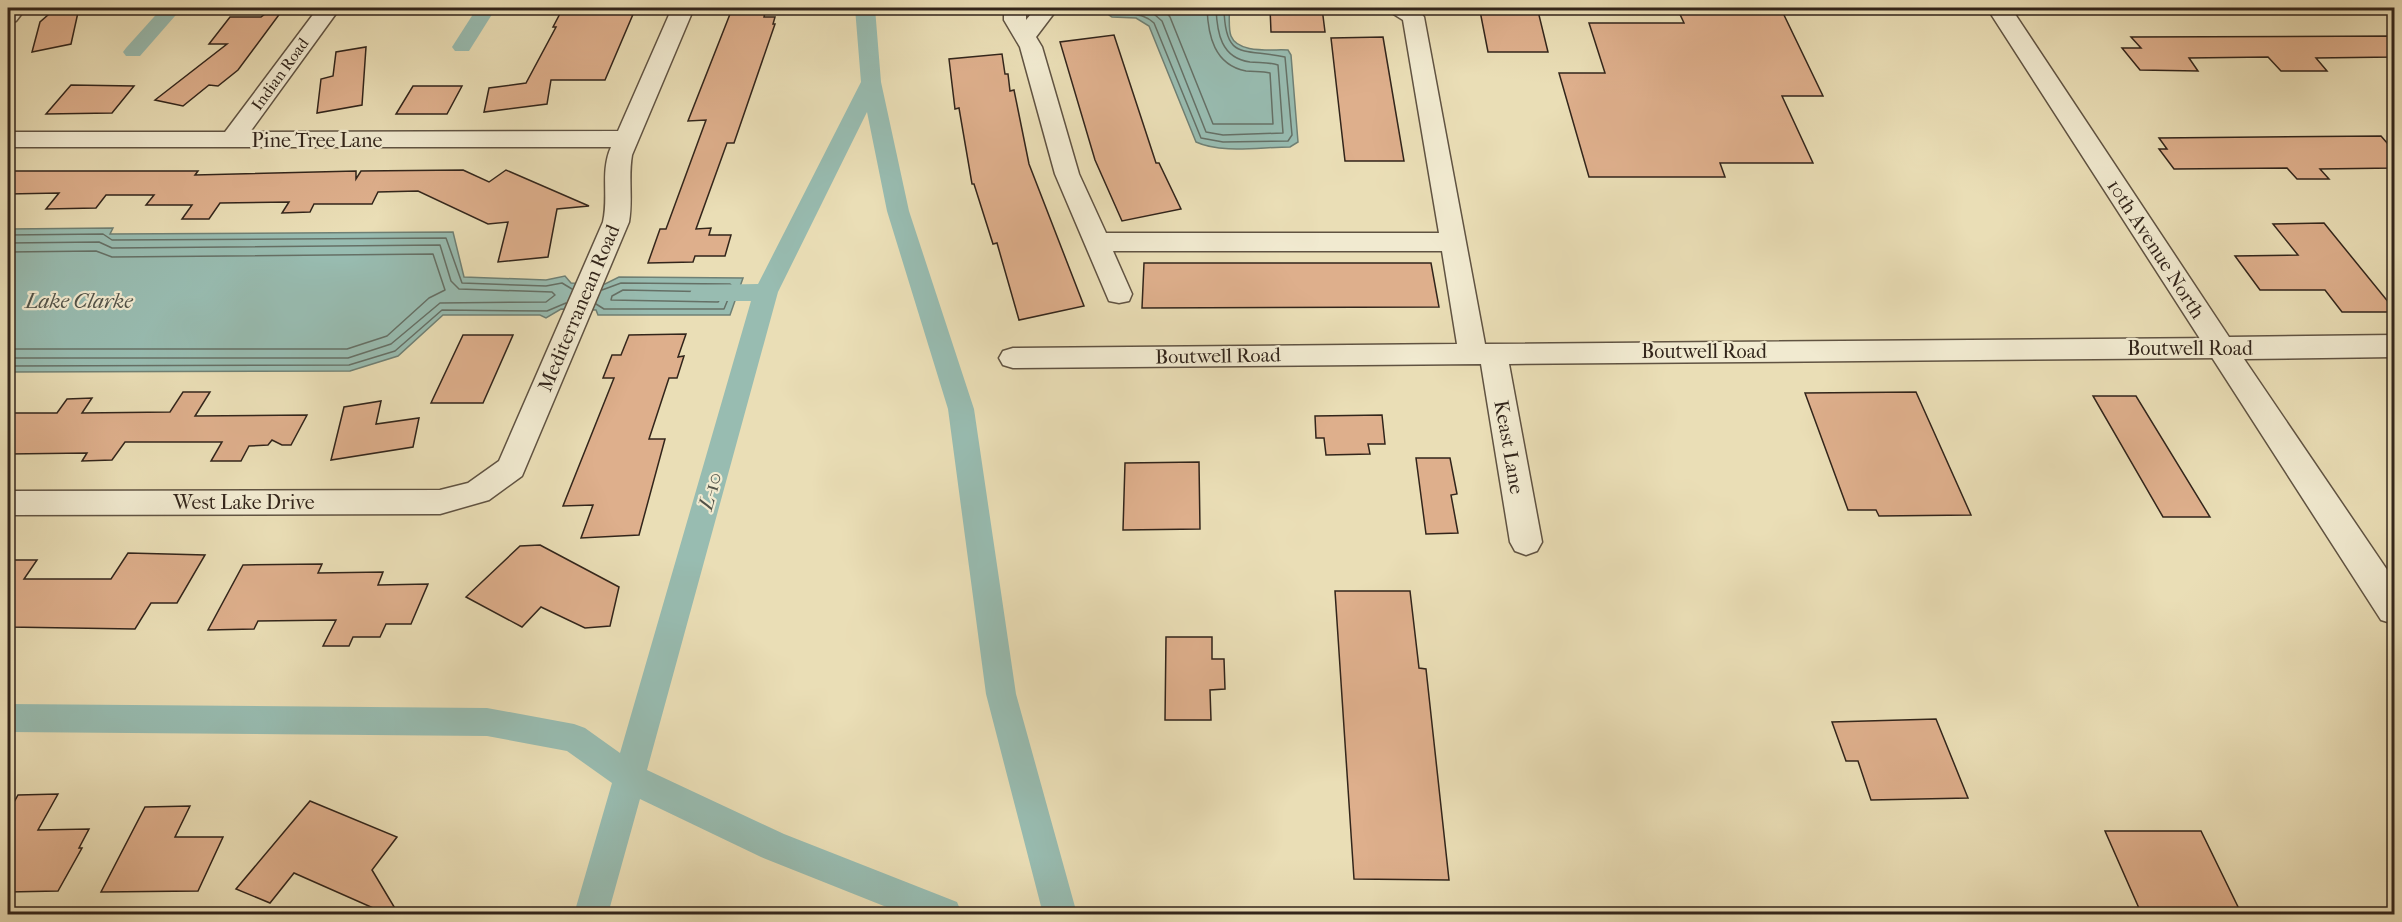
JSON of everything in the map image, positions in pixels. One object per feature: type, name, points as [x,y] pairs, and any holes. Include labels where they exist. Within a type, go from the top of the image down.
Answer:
[{"type":"street","points":[[8,16],[15,8]]},
{"type":"street","name":"Indian Road","points":[[232,140],[329,8]]},
{"type":"street","name":"Mediterranean Road","points":[[480,492],[498,482],[511,468],[575,320],[619,212],[616,174],[627,139],[683,8]]},
{"type":"street","name":"Keast Lane","points":[[1395,8],[1413,16],[1451,242],[1483,353],[1526,542]]},
{"type":"street","name":"10th Avenue North","points":[[1999,8],[2394,609]]},
{"type":"street","points":[[1025,13],[1031,47],[1067,174],[1119,294]]},
{"type":"street","name":"Pine Tree Lane","points":[[8,140],[627,139]]},
{"type":"street","points":[[1097,242],[1451,242]]},
{"type":"street","name":"Boutwell Road","points":[[1013,358],[2394,346]]},
{"type":"street","name":"West Lake Drive","points":[[8,503],[440,502],[460,499],[480,492]]},
{"type":"water","points":[[1108,8],[1229,8],[1230,33],[1235,42],[1248,48],[1288,50],[1291,55],[1298,142],[1290,147],[1242,149],[1217,148],[1196,142],[1149,26],[1136,18],[1112,17],[1109,15]]},
{"type":"water","name":"Lake Clarke","points":[[113,228],[110,234],[453,232],[464,277],[546,280],[565,276],[571,283],[605,284],[619,277],[743,278],[730,315],[598,315],[596,310],[561,309],[546,318],[540,315],[443,315],[398,356],[350,371],[8,372],[8,229]]},
{"type":"building","points":[[56,8],[79,8],[71,44],[32,52],[40,22]]},
{"type":"building","points":[[273,8],[284,8],[238,70],[218,86],[209,85],[183,106],[155,100],[227,44],[209,44],[230,17],[261,17]]},
{"type":"building","points":[[563,8],[618,8],[616,12],[634,12],[605,80],[551,80],[547,104],[484,112],[489,88],[526,83],[556,27],[553,27]]},
{"type":"building","points":[[1270,8],[1322,8],[1325,32],[1271,32]]},
{"type":"building","points":[[1677,8],[1749,8],[1751,13],[1783,13],[1823,96],[1782,96],[1813,163],[1720,163],[1725,177],[1589,177],[1559,73],[1605,73],[1589,23],[1684,23]]},
{"type":"building","points":[[732,9],[766,9],[764,17],[775,17],[773,24],[775,24],[734,143],[727,143],[696,229],[711,228],[709,235],[731,235],[725,256],[695,256],[693,262],[648,263],[660,229],[666,229],[706,120],[688,121]]},
{"type":"building","points":[[1480,11],[1538,11],[1548,52],[1488,52]]},
{"type":"building","points":[[1114,35],[1156,163],[1159,163],[1181,209],[1122,221],[1095,160],[1060,42]]},
{"type":"building","points":[[2394,36],[2394,57],[2316,58],[2327,71],[2281,71],[2268,57],[2189,58],[2198,71],[2140,70],[2122,48],[2141,48],[2131,37]]},
{"type":"building","points":[[1383,37],[1404,161],[1345,161],[1331,38]]},
{"type":"building","points":[[366,47],[362,105],[317,113],[321,79],[333,76],[336,52]]},
{"type":"building","points":[[1002,54],[1010,91],[1014,90],[1029,164],[1084,306],[1019,320],[997,243],[993,244],[974,184],[972,184],[959,108],[955,109],[949,59]]},
{"type":"building","points":[[71,85],[134,86],[112,113],[46,114]]},
{"type":"building","points":[[413,86],[462,86],[447,114],[396,114]]},
{"type":"building","points":[[2381,136],[2394,151],[2394,168],[2320,169],[2329,179],[2297,179],[2287,168],[2174,169],[2159,149],[2167,149],[2159,138]]},
{"type":"building","points":[[463,170],[489,182],[506,170],[589,206],[557,209],[548,257],[498,262],[508,222],[488,224],[418,191],[378,192],[372,204],[314,204],[310,212],[282,213],[289,202],[220,203],[209,219],[182,219],[192,205],[146,205],[154,195],[106,195],[96,208],[46,209],[59,193],[8,194],[8,171],[198,171],[195,175],[356,171],[356,179],[361,171]]},
{"type":"building","points":[[2324,223],[2394,309],[2394,312],[2342,312],[2325,290],[2260,290],[2235,256],[2298,255],[2273,224]]},
{"type":"building","points":[[1144,263],[1431,263],[1439,307],[1142,308]]},
{"type":"building","points":[[686,334],[678,357],[684,356],[677,378],[669,378],[649,439],[665,439],[639,535],[581,538],[593,505],[563,506],[614,378],[603,378],[612,355],[621,355],[629,335]]},
{"type":"building","points":[[463,335],[513,335],[483,403],[431,403]]},
{"type":"building","points":[[183,392],[210,392],[195,416],[307,415],[291,445],[282,445],[272,440],[268,445],[249,446],[241,461],[211,461],[222,442],[125,442],[112,460],[82,461],[87,453],[8,454],[8,413],[57,413],[67,399],[92,398],[82,413],[170,412]]},
{"type":"building","points":[[1916,392],[1971,515],[1879,516],[1876,510],[1848,510],[1805,393]]},
{"type":"building","points":[[2093,396],[2136,396],[2210,517],[2163,517]]},
{"type":"building","points":[[381,401],[376,424],[419,418],[413,447],[331,460],[344,407]]},
{"type":"building","points":[[1382,415],[1385,444],[1368,444],[1370,454],[1326,455],[1324,438],[1316,438],[1315,416]]},
{"type":"building","points":[[1416,458],[1450,458],[1457,494],[1451,495],[1458,533],[1426,534]]},
{"type":"building","points":[[1199,462],[1200,529],[1123,530],[1125,463]]},
{"type":"building","points":[[540,545],[619,587],[610,626],[585,628],[541,607],[522,627],[466,597],[520,546]]},
{"type":"building","points":[[128,553],[205,555],[177,603],[151,603],[135,629],[8,627],[8,560],[37,560],[24,579],[111,579]]},
{"type":"building","points":[[322,564],[318,573],[383,572],[378,585],[428,584],[411,624],[386,624],[380,637],[353,637],[349,646],[323,646],[336,620],[258,621],[254,629],[208,630],[243,565]]},
{"type":"building","points":[[1335,591],[1410,591],[1419,668],[1426,669],[1449,880],[1354,879]]},
{"type":"building","points":[[1166,637],[1212,637],[1212,659],[1224,659],[1225,689],[1210,690],[1211,720],[1165,720]]},
{"type":"building","points":[[1936,719],[1968,798],[1871,800],[1858,761],[1846,761],[1832,722]]},
{"type":"building","points":[[58,794],[38,830],[89,829],[79,848],[82,848],[58,891],[8,892],[8,813],[18,795]]},
{"type":"building","points":[[310,801],[397,837],[372,870],[399,915],[389,915],[294,873],[270,903],[236,889]]},
{"type":"building","points":[[190,806],[175,837],[223,837],[198,891],[101,892],[145,807]]},
{"type":"building","points":[[2105,831],[2201,831],[2242,915],[2142,915]]},
{"type":"waterway","points":[[133,52],[172,8]]},
{"type":"waterway","points":[[462,47],[486,8]]},
{"type":"waterway","points":[[865,8],[871,82]]},
{"type":"waterway","name":"L-10","points":[[766,292],[871,82]]},
{"type":"waterway","points":[[871,82],[898,211],[961,409],[1001,694],[1060,914]]},
{"type":"waterway","name":"L-10","points":[[629,778],[766,292]]},
{"type":"waterway","points":[[702,293],[766,292]]},
{"type":"waterway","points":[[8,718],[487,722],[574,738],[629,778]]},
{"type":"waterway","name":"L-10","points":[[591,914],[629,778]]},
{"type":"waterway","points":[[629,778],[773,846],[945,914]]}]
